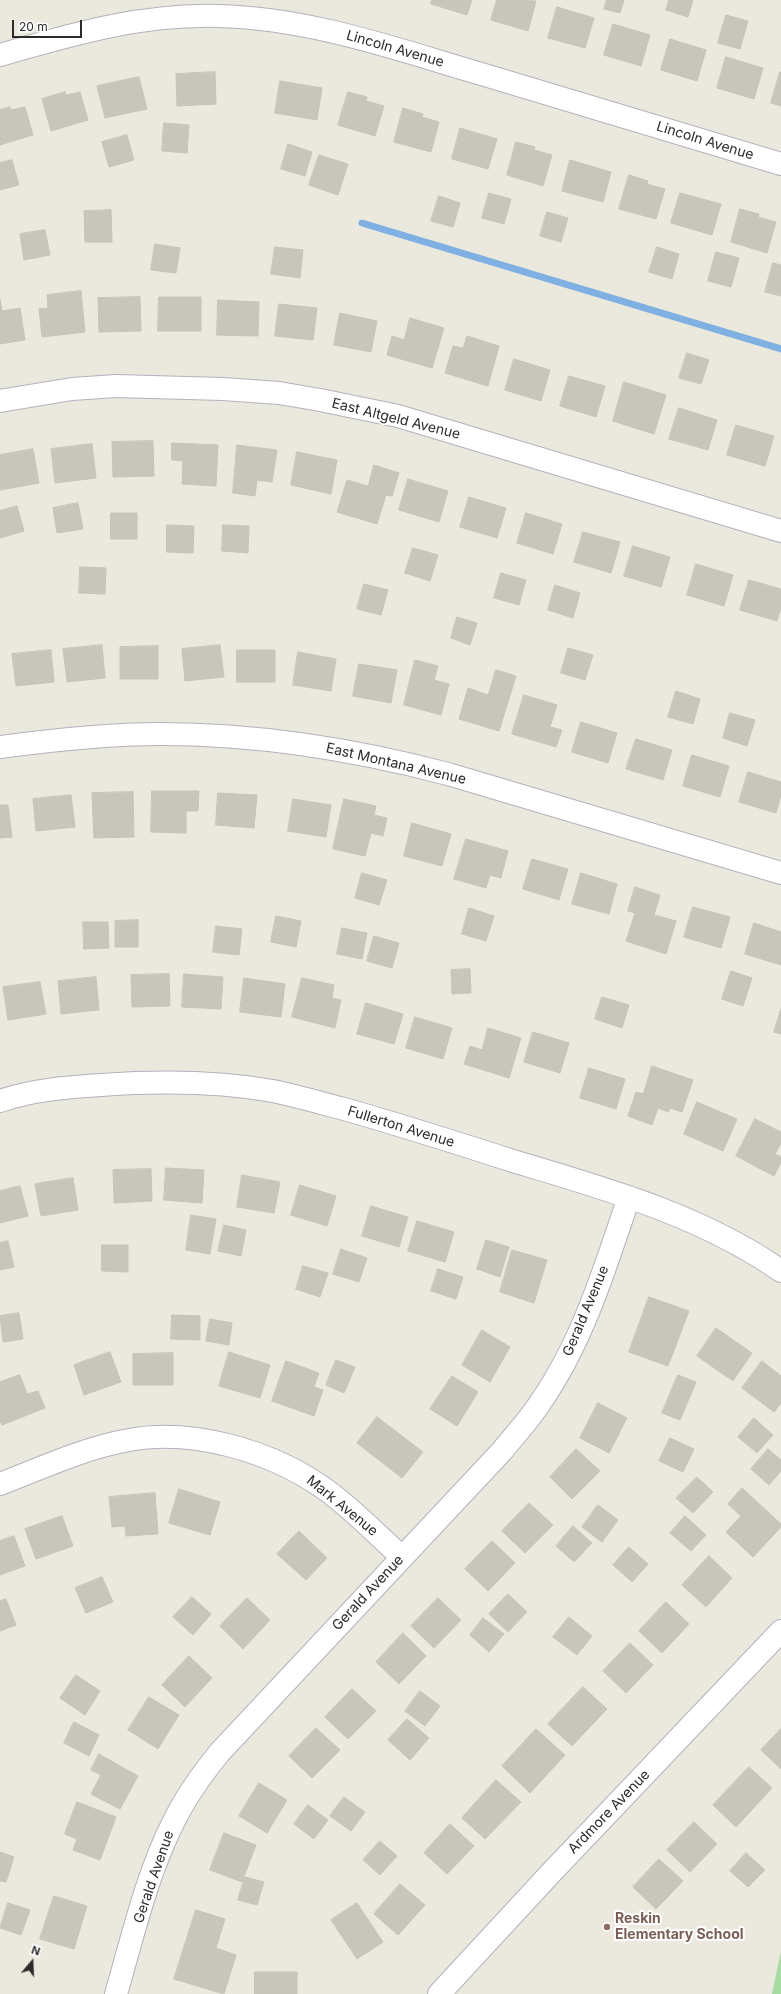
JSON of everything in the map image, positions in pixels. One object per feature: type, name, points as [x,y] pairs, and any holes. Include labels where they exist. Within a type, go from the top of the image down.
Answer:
[{"type":"street","name":"Lincoln Avenue","points":[[0,55],[70,34],[117,24],[190,16],[261,18],[348,34],[781,164]]},
{"type":"street","name":"East Altgeld Avenue","points":[[0,401],[72,389],[116,386],[223,389],[279,394],[320,400],[398,416],[781,531]]},
{"type":"street","name":"East Montana Avenue","points":[[0,748],[94,737],[159,734],[252,737],[302,743],[367,755],[441,772],[781,873]]},
{"type":"street","name":"Fullerton Avenue","points":[[0,1101],[44,1091],[126,1083],[209,1084],[272,1091],[378,1119],[629,1197],[699,1224],[767,1261],[781,1271]]},
{"type":"street","name":"Gerald Avenue","points":[[116,1994],[158,1855],[173,1822],[201,1776],[220,1752],[502,1450],[541,1403],[568,1357],[585,1320],[629,1197]]},
{"type":"street","name":"Mark Avenue","points":[[0,1484],[99,1447],[131,1440],[184,1438],[212,1442],[248,1450],[296,1470],[323,1487],[402,1557]]},
{"type":"street","name":"Ardmore Avenue","points":[[439,1994],[549,1875],[781,1631]]},
{"type":"green space","points":[[781,1951],[781,1994],[772,1994]]},
{"type":"building","points":[[432,0],[472,0],[467,15],[431,4]]},
{"type":"building","points":[[497,0],[536,1],[528,31],[491,20]]},
{"type":"building","points":[[607,0],[624,0],[620,13],[604,9]]},
{"type":"building","points":[[669,0],[693,0],[688,17],[666,10]]},
{"type":"building","points":[[557,7],[594,18],[585,48],[548,38]]},
{"type":"building","points":[[726,15],[748,21],[740,49],[718,43]]},
{"type":"building","points":[[613,24],[650,35],[641,66],[604,55]]},
{"type":"building","points":[[670,39],[706,50],[697,81],[661,70]]},
{"type":"building","points":[[726,57],[763,68],[754,99],[717,88]]},
{"type":"building","points":[[215,72],[216,104],[177,106],[176,74]]},
{"type":"building","points":[[781,72],[781,106],[771,103]]},
{"type":"building","points":[[139,77],[147,109],[105,118],[97,86]]},
{"type":"building","points":[[280,81],[322,88],[317,120],[275,113]]},
{"type":"building","points":[[65,92],[66,95],[80,92],[88,120],[51,131],[42,99]]},
{"type":"building","points":[[348,92],[367,97],[366,101],[384,106],[375,136],[338,125]]},
{"type":"building","points":[[10,107],[11,110],[25,107],[33,135],[0,145],[0,110]]},
{"type":"building","points":[[403,108],[423,114],[422,117],[439,122],[431,152],[394,142]]},
{"type":"building","points":[[164,123],[189,125],[187,153],[162,151]]},
{"type":"building","points":[[460,128],[497,139],[488,169],[452,159]]},
{"type":"building","points":[[127,135],[134,160],[109,167],[102,142]]},
{"type":"building","points":[[516,142],[535,147],[534,150],[552,155],[543,186],[507,175]]},
{"type":"building","points":[[288,144],[312,152],[305,176],[281,169]]},
{"type":"building","points":[[319,155],[348,164],[338,195],[309,185]]},
{"type":"building","points":[[12,160],[19,185],[0,190],[0,163]]},
{"type":"building","points":[[570,160],[611,172],[603,202],[562,191]]},
{"type":"building","points":[[629,175],[648,181],[647,184],[665,189],[656,219],[619,209]]},
{"type":"building","points":[[489,193],[511,199],[504,224],[482,218]]},
{"type":"building","points":[[680,193],[721,204],[712,235],[671,223]]},
{"type":"building","points":[[439,196],[460,203],[453,227],[431,221]]},
{"type":"building","points":[[740,209],[759,214],[758,217],[776,222],[767,253],[731,242]]},
{"type":"building","points":[[111,210],[112,242],[85,242],[84,211]]},
{"type":"building","points":[[547,212],[568,218],[561,242],[540,236]]},
{"type":"building","points":[[45,230],[50,255],[24,260],[20,234]]},
{"type":"building","points":[[155,244],[180,248],[176,273],[151,270]]},
{"type":"building","points":[[275,247],[303,250],[300,278],[271,274]]},
{"type":"building","points":[[657,247],[679,254],[672,279],[649,272]]},
{"type":"building","points":[[716,252],[739,258],[731,287],[708,281]]},
{"type":"building","points":[[773,263],[781,265],[781,296],[765,292]]},
{"type":"building","points":[[81,291],[85,332],[42,337],[39,309],[48,308],[47,295]]},
{"type":"building","points":[[140,297],[141,331],[99,332],[98,298]]},
{"type":"building","points":[[159,297],[201,297],[201,331],[158,331]]},
{"type":"building","points":[[0,299],[2,311],[20,308],[25,340],[0,344]]},
{"type":"building","points":[[218,300],[259,302],[258,336],[217,335]]},
{"type":"building","points":[[279,304],[317,308],[313,340],[275,336]]},
{"type":"building","points":[[340,313],[377,321],[371,352],[334,345]]},
{"type":"building","points":[[410,318],[444,328],[432,368],[387,355],[392,336],[404,340]]},
{"type":"building","points":[[467,336],[499,346],[488,386],[445,373],[453,346],[463,348]]},
{"type":"building","points":[[687,353],[709,360],[701,384],[679,378]]},
{"type":"building","points":[[514,359],[550,370],[541,401],[505,390]]},
{"type":"building","points":[[569,376],[605,386],[596,417],[560,406]]},
{"type":"building","points":[[624,382],[666,395],[654,434],[613,421]]},
{"type":"building","points":[[679,408],[717,420],[708,450],[669,439]]},
{"type":"building","points":[[736,425],[774,436],[765,466],[727,455]]},
{"type":"building","points":[[153,441],[154,476],[113,477],[112,442]]},
{"type":"building","points":[[172,443],[218,445],[216,486],[182,484],[183,461],[172,460]]},
{"type":"building","points":[[92,444],[96,478],[55,483],[51,449]]},
{"type":"building","points":[[237,445],[277,450],[272,482],[257,480],[255,496],[233,493]]},
{"type":"building","points":[[33,449],[39,483],[0,490],[0,455]]},
{"type":"building","points":[[297,452],[337,460],[331,494],[291,485]]},
{"type":"building","points":[[374,465],[399,473],[392,496],[386,495],[377,524],[337,512],[347,480],[368,486]]},
{"type":"building","points":[[408,479],[448,491],[439,522],[399,510]]},
{"type":"building","points":[[469,497],[506,508],[497,538],[460,527]]},
{"type":"building","points":[[78,503],[83,529],[57,533],[53,508]]},
{"type":"building","points":[[17,506],[24,531],[0,538],[0,511]]},
{"type":"building","points":[[111,513],[137,513],[137,539],[111,539]]},
{"type":"building","points":[[526,513],[562,524],[553,554],[517,543]]},
{"type":"building","points":[[167,525],[194,526],[193,553],[167,552]]},
{"type":"building","points":[[223,525],[249,526],[248,553],[222,551]]},
{"type":"building","points":[[583,532],[620,542],[611,573],[574,562]]},
{"type":"building","points":[[633,546],[670,557],[661,587],[624,576]]},
{"type":"building","points":[[413,548],[438,555],[430,581],[405,573]]},
{"type":"building","points":[[696,564],[733,575],[724,606],[687,595]]},
{"type":"building","points":[[80,567],[106,568],[105,594],[79,593]]},
{"type":"building","points":[[501,573],[526,580],[519,605],[494,598]]},
{"type":"building","points":[[749,580],[781,589],[781,607],[777,621],[740,610]]},
{"type":"building","points":[[364,584],[388,590],[381,615],[357,609]]},
{"type":"building","points":[[555,585],[580,593],[573,618],[548,610]]},
{"type":"building","points":[[457,617],[477,623],[470,645],[451,638]]},
{"type":"building","points":[[102,645],[105,678],[67,682],[63,649]]},
{"type":"building","points":[[220,645],[224,677],[185,681],[182,649]]},
{"type":"building","points":[[158,646],[158,679],[120,679],[120,647]]},
{"type":"building","points":[[568,648],[593,655],[585,680],[561,673]]},
{"type":"building","points":[[51,650],[54,682],[16,686],[12,654]]},
{"type":"building","points":[[237,650],[275,650],[275,682],[237,682]]},
{"type":"building","points":[[298,652],[336,659],[331,691],[293,685]]},
{"type":"building","points":[[415,660],[438,666],[434,680],[449,684],[441,715],[404,705]]},
{"type":"building","points":[[359,664],[397,670],[391,703],[353,696]]},
{"type":"building","points":[[496,670],[516,676],[499,731],[459,719],[468,688],[488,695]]},
{"type":"building","points":[[676,691],[700,699],[693,724],[668,717]]},
{"type":"building","points":[[524,695],[557,705],[550,727],[562,730],[556,747],[512,734]]},
{"type":"building","points":[[730,713],[755,720],[747,746],[723,738]]},
{"type":"building","points":[[581,722],[617,733],[608,763],[572,752]]},
{"type":"building","points":[[636,739],[672,750],[663,780],[626,769]]},
{"type":"building","points":[[692,755],[729,766],[720,797],[683,786]]},
{"type":"building","points":[[748,772],[781,782],[781,795],[776,813],[739,802]]},
{"type":"building","points":[[152,791],[199,791],[198,811],[186,811],[186,833],[151,832]]},
{"type":"building","points":[[133,792],[134,837],[94,838],[92,793]]},
{"type":"building","points":[[218,793],[257,795],[254,828],[216,825]]},
{"type":"building","points":[[71,795],[75,827],[36,831],[33,799]]},
{"type":"building","points":[[293,799],[331,805],[326,837],[288,831]]},
{"type":"building","points":[[344,799],[376,806],[374,815],[387,818],[383,836],[371,833],[365,856],[333,849]]},
{"type":"building","points":[[0,805],[8,805],[12,837],[0,838]]},
{"type":"building","points":[[412,823],[451,834],[442,866],[404,856]]},
{"type":"building","points":[[466,839],[508,851],[501,878],[490,875],[486,888],[454,879]]},
{"type":"building","points":[[532,859],[568,869],[559,900],[523,889]]},
{"type":"building","points":[[362,873],[387,880],[379,905],[355,898]]},
{"type":"building","points":[[581,873],[617,884],[609,914],[572,904]]},
{"type":"building","points":[[635,887],[660,895],[654,915],[676,921],[666,954],[626,941],[635,913],[628,911]]},
{"type":"building","points":[[693,907],[730,917],[721,948],[684,937]]},
{"type":"building","points":[[469,908],[494,916],[486,941],[462,934]]},
{"type":"building","points":[[276,916],[301,921],[296,947],[271,942]]},
{"type":"building","points":[[138,920],[138,947],[115,947],[115,921]]},
{"type":"building","points":[[83,922],[108,922],[109,948],[84,949]]},
{"type":"building","points":[[754,923],[781,932],[781,965],[745,954]]},
{"type":"building","points":[[216,926],[242,929],[239,955],[213,952]]},
{"type":"building","points":[[342,928],[367,933],[362,959],[337,954]]},
{"type":"building","points":[[374,936],[399,943],[392,968],[367,961]]},
{"type":"building","points":[[470,969],[471,993],[452,994],[451,970]]},
{"type":"building","points":[[731,971],[752,978],[743,1006],[722,999]]},
{"type":"building","points":[[169,974],[170,1006],[132,1007],[131,975]]},
{"type":"building","points":[[184,974],[223,977],[221,1009],[182,1007]]},
{"type":"building","points":[[96,977],[99,1010],[61,1014],[58,981]]},
{"type":"building","points":[[244,978],[285,984],[281,1017],[240,1012]]},
{"type":"building","points":[[302,978],[334,985],[332,998],[341,1000],[335,1028],[292,1017]]},
{"type":"building","points":[[40,982],[46,1014],[8,1020],[3,987]]},
{"type":"building","points":[[602,997],[629,1005],[622,1028],[595,1019]]},
{"type":"building","points":[[366,1003],[403,1014],[394,1044],[357,1034]]},
{"type":"building","points":[[781,1009],[781,1034],[774,1032]]},
{"type":"building","points":[[415,1017],[452,1028],[443,1059],[406,1048]]},
{"type":"building","points":[[488,1028],[521,1038],[509,1078],[464,1064],[470,1046],[482,1050]]},
{"type":"building","points":[[533,1032],[569,1043],[560,1073],[524,1062]]},
{"type":"building","points":[[652,1066],[693,1080],[682,1112],[670,1108],[668,1112],[658,1108],[652,1125],[628,1116],[636,1092],[643,1094]]},
{"type":"building","points":[[589,1068],[625,1079],[616,1109],[580,1098]]},
{"type":"building","points":[[697,1102],[737,1119],[723,1151],[684,1134]]},
{"type":"building","points":[[755,1119],[781,1132],[781,1143],[775,1154],[781,1157],[781,1162],[774,1176],[736,1156]]},
{"type":"building","points":[[166,1168],[204,1170],[202,1203],[164,1200]]},
{"type":"building","points":[[151,1169],[152,1201],[114,1203],[113,1170]]},
{"type":"building","points":[[242,1175],[280,1182],[274,1213],[237,1207]]},
{"type":"building","points":[[73,1178],[78,1210],[41,1216],[35,1184]]},
{"type":"building","points":[[300,1185],[336,1196],[327,1226],[291,1215]]},
{"type":"building","points":[[20,1186],[28,1216],[0,1223],[0,1191]]},
{"type":"building","points":[[371,1206],[408,1217],[399,1247],[362,1236]]},
{"type":"building","points":[[191,1215],[216,1219],[210,1254],[186,1250]]},
{"type":"building","points":[[417,1221],[454,1232],[445,1262],[408,1251]]},
{"type":"building","points":[[224,1225],[246,1230],[241,1256],[218,1251]]},
{"type":"building","points":[[486,1240],[509,1247],[500,1277],[477,1269]]},
{"type":"building","points":[[8,1241],[14,1267],[0,1270],[0,1243]]},
{"type":"building","points":[[102,1245],[128,1245],[128,1272],[102,1271]]},
{"type":"building","points":[[341,1249],[367,1258],[359,1282],[333,1274]]},
{"type":"building","points":[[512,1250],[547,1260],[534,1303],[500,1292]]},
{"type":"building","points":[[303,1266],[328,1273],[320,1297],[296,1289]]},
{"type":"building","points":[[438,1269],[463,1277],[456,1299],[431,1291]]},
{"type":"building","points":[[649,1297],[689,1311],[668,1366],[629,1352]]},
{"type":"building","points":[[19,1313],[23,1339],[3,1342],[0,1316]]},
{"type":"building","points":[[172,1315],[200,1316],[200,1340],[171,1339]]},
{"type":"building","points":[[210,1319],[232,1323],[229,1345],[206,1341]]},
{"type":"building","points":[[716,1328],[752,1353],[733,1381],[697,1356]]},
{"type":"building","points":[[482,1330],[510,1347],[490,1382],[462,1365]]},
{"type":"building","points":[[110,1352],[121,1382],[84,1395],[74,1365]]},
{"type":"building","points":[[229,1352],[270,1365],[260,1398],[219,1386]]},
{"type":"building","points":[[173,1353],[173,1385],[133,1385],[133,1354]]},
{"type":"building","points":[[336,1360],[355,1367],[344,1393],[326,1385]]},
{"type":"building","points":[[286,1361],[319,1373],[314,1387],[323,1390],[314,1416],[272,1401]]},
{"type":"building","points":[[762,1361],[781,1376],[781,1403],[774,1412],[742,1388]]},
{"type":"building","points":[[20,1375],[27,1394],[38,1391],[45,1408],[2,1425],[0,1420],[0,1382]]},
{"type":"building","points":[[678,1375],[696,1382],[680,1420],[662,1413]]},
{"type":"building","points":[[452,1376],[478,1392],[457,1426],[430,1409]]},
{"type":"building","points":[[598,1403],[627,1418],[609,1453],[580,1438]]},
{"type":"building","points":[[377,1417],[423,1452],[402,1478],[357,1443]]},
{"type":"building","points":[[754,1418],[773,1435],[757,1453],[738,1437]]},
{"type":"building","points":[[670,1438],[694,1449],[683,1472],[659,1461]]},
{"type":"building","points":[[576,1449],[600,1471],[572,1499],[550,1477]]},
{"type":"building","points":[[768,1449],[781,1460],[781,1471],[769,1485],[751,1469]]},
{"type":"building","points":[[697,1477],[713,1492],[693,1513],[676,1498]]},
{"type":"building","points":[[742,1488],[781,1524],[781,1527],[753,1557],[726,1532],[741,1516],[728,1504]]},
{"type":"building","points":[[179,1489],[220,1502],[210,1535],[169,1523]]},
{"type":"building","points":[[155,1493],[158,1534],[126,1536],[125,1526],[112,1527],[109,1497]]},
{"type":"building","points":[[529,1503],[553,1525],[525,1553],[502,1531]]},
{"type":"building","points":[[598,1505],[618,1520],[602,1542],[582,1527]]},
{"type":"building","points":[[62,1516],[73,1546],[36,1559],[25,1529]]},
{"type":"building","points":[[685,1516],[706,1535],[691,1551],[670,1533]]},
{"type":"building","points":[[573,1526],[592,1543],[574,1562],[556,1546]]},
{"type":"building","points":[[299,1531],[327,1558],[306,1580],[277,1554]]},
{"type":"building","points":[[14,1536],[25,1566],[0,1575],[0,1541]]},
{"type":"building","points":[[492,1541],[515,1563],[488,1591],[465,1569]]},
{"type":"building","points":[[629,1547],[648,1564],[632,1582],[613,1565]]},
{"type":"building","points":[[709,1556],[732,1578],[706,1607],[682,1585]]},
{"type":"building","points":[[102,1577],[113,1602],[86,1613],[75,1588]]},
{"type":"building","points":[[508,1594],[527,1612],[508,1632],[489,1614]]},
{"type":"building","points":[[192,1597],[211,1614],[193,1635],[173,1617]]},
{"type":"building","points":[[247,1598],[270,1620],[243,1649],[220,1626]]},
{"type":"building","points":[[438,1598],[461,1620],[434,1648],[411,1626]]},
{"type":"building","points":[[6,1599],[16,1625],[0,1631],[0,1601]]},
{"type":"building","points":[[666,1602],[689,1624],[662,1653],[639,1631]]},
{"type":"building","points":[[569,1617],[592,1636],[577,1655],[553,1637]]},
{"type":"building","points":[[483,1618],[504,1634],[489,1652],[470,1635]]},
{"type":"building","points":[[403,1633],[426,1656],[399,1684],[376,1662]]},
{"type":"building","points":[[630,1643],[653,1665],[626,1693],[603,1671]]},
{"type":"building","points":[[189,1656],[212,1678],[185,1707],[162,1685]]},
{"type":"building","points":[[76,1675],[100,1691],[85,1715],[60,1698]]},
{"type":"building","points":[[583,1687],[607,1709],[572,1746],[548,1724]]},
{"type":"building","points":[[352,1689],[376,1711],[348,1739],[325,1717]]},
{"type":"building","points":[[420,1691],[440,1706],[425,1726],[405,1711]]},
{"type":"building","points":[[149,1697],[179,1715],[158,1749],[128,1730]]},
{"type":"building","points":[[407,1719],[429,1738],[410,1760],[388,1740]]},
{"type":"building","points":[[74,1722],[99,1735],[89,1756],[64,1743]]},
{"type":"building","points":[[316,1728],[340,1750],[312,1778],[289,1756]]},
{"type":"building","points":[[536,1729],[565,1755],[530,1793],[502,1766]]},
{"type":"building","points":[[781,1729],[781,1769],[761,1750]]},
{"type":"building","points":[[99,1754],[138,1776],[120,1809],[91,1794],[101,1775],[91,1770]]},
{"type":"building","points":[[749,1767],[772,1788],[736,1827],[713,1805]]},
{"type":"building","points":[[496,1780],[521,1802],[485,1839],[462,1818]]},
{"type":"building","points":[[259,1783],[287,1800],[267,1833],[239,1816]]},
{"type":"building","points":[[344,1797],[365,1812],[351,1831],[330,1816]]},
{"type":"building","points":[[77,1802],[116,1817],[100,1860],[73,1850],[77,1839],[65,1834]]},
{"type":"building","points":[[308,1805],[328,1820],[314,1839],[294,1824]]},
{"type":"building","points":[[694,1822],[717,1844],[690,1872],[667,1850]]},
{"type":"building","points":[[450,1824],[474,1846],[447,1874],[424,1853]]},
{"type":"building","points":[[224,1833],[256,1845],[242,1882],[210,1870]]},
{"type":"building","points":[[380,1841],[397,1856],[380,1875],[363,1860]]},
{"type":"building","points":[[0,1852],[14,1857],[6,1882],[0,1881]]},
{"type":"building","points":[[746,1853],[765,1870],[748,1887],[730,1871]]},
{"type":"building","points":[[659,1859],[683,1881],[656,1909],[633,1887]]},
{"type":"building","points":[[245,1877],[264,1882],[257,1905],[238,1900]]},
{"type":"building","points":[[400,1884],[425,1905],[398,1935],[374,1914]]},
{"type":"building","points":[[54,1896],[87,1906],[74,1949],[40,1939]]},
{"type":"building","points":[[8,1903],[30,1910],[21,1935],[0,1928]]},
{"type":"building","points":[[357,1903],[383,1942],[357,1959],[331,1920]]},
{"type":"building","points":[[196,1910],[225,1919],[216,1948],[236,1955],[224,1994],[174,1979]]},
{"type":"building","points":[[255,1972],[297,1972],[297,1994],[255,1994]]},
{"type":"waterway","points":[[362,223],[781,349]]},
{"type":"place","name":"Reskin Elementary School","points":[[607,1927]]}]
